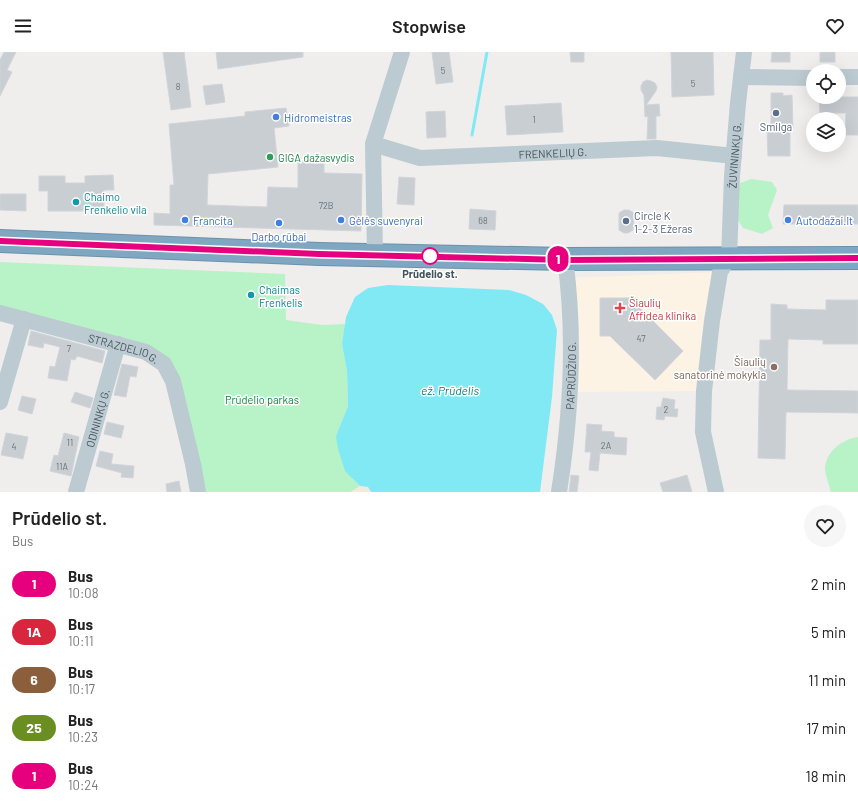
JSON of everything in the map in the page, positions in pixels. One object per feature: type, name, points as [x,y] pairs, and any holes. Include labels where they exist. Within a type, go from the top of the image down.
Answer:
[{"type":"highway","points":[[0,241],[319,254],[565,260],[858,258]]},
{"type":"street","points":[[375,255],[373,144],[402,52]]},
{"type":"street","name":"ŽUVININKŲ G.","points":[[729,258],[734,156],[744,52]]},
{"type":"street","points":[[741,77],[806,78]]},
{"type":"street","points":[[846,78],[858,77]]},
{"type":"street","name":"FRENKELIŲ G.","points":[[373,144],[420,158],[657,148],[734,156]]},
{"type":"street","points":[[716,492],[703,432],[704,391],[711,328],[720,272],[729,258]]},
{"type":"street","name":"PAPRŪDŽIO G.","points":[[558,492],[565,448],[571,366],[570,296],[565,260]]},
{"type":"street","name":"STRAZDELIO G.","points":[[0,313],[146,352],[164,364],[173,381],[198,492]]},
{"type":"street","points":[[0,402],[24,319]]},
{"type":"street","name":"ODININKŲ G.","points":[[76,492],[118,344]]},
{"type":"shaded area","points":[[720,272],[704,391],[570,392],[568,278]]},
{"type":"green space","points":[[751,179],[772,182],[777,190],[768,215],[773,228],[762,234],[743,228],[736,217],[740,183]]},
{"type":"green space","name":"Prūdelio parkas","points":[[0,262],[285,274],[286,320],[322,325],[346,324],[342,344],[347,371],[348,406],[336,436],[353,479],[360,486],[351,492],[198,492],[164,364],[0,313]]},
{"type":"green space","points":[[858,437],[858,492],[831,492],[825,470],[828,458],[831,452],[846,440]]},
{"type":"sand","points":[[360,486],[368,487],[371,492],[351,492]]},
{"type":"water","name":"ež. Prūdelis","points":[[388,285],[509,290],[526,295],[543,304],[552,315],[557,330],[552,397],[540,492],[371,492],[368,487],[360,486],[345,471],[338,449],[336,436],[348,406],[347,371],[342,344],[346,317],[355,297],[368,288]]},
{"type":"building","points":[[4,52],[16,52],[7,70],[12,72],[0,96],[0,60]]},
{"type":"building","points":[[163,52],[184,52],[191,107],[171,110]]},
{"type":"building","points":[[216,52],[303,52],[303,57],[218,69]]},
{"type":"building","points":[[432,52],[449,52],[453,82],[436,84]]},
{"type":"building","points":[[570,52],[584,52],[584,62],[571,62]]},
{"type":"building","points":[[671,52],[713,52],[714,95],[672,97]]},
{"type":"building","points":[[772,52],[790,52],[790,62],[771,62]]},
{"type":"building","points":[[820,52],[835,52],[835,62],[820,62]]},
{"type":"building","points":[[647,80],[655,83],[657,87],[656,91],[646,105],[659,104],[660,116],[656,116],[656,139],[647,139],[648,116],[645,117],[644,95],[641,90],[641,86],[643,82]]},
{"type":"building","points":[[222,84],[225,102],[206,105],[203,86]]},
{"type":"building","points":[[771,93],[783,93],[783,96],[792,95],[793,128],[790,128],[790,156],[768,156],[767,129],[771,129]]},
{"type":"building","points":[[846,97],[858,97],[858,135],[846,135],[846,112],[820,112],[819,104],[846,104]]},
{"type":"building","points":[[561,103],[563,132],[507,135],[505,106]]},
{"type":"building","points":[[286,108],[289,126],[274,128],[278,167],[208,174],[207,205],[267,207],[268,187],[298,188],[298,162],[324,163],[324,173],[362,174],[361,231],[154,225],[154,213],[170,214],[170,185],[174,185],[169,124],[245,116],[245,112]]},
{"type":"building","points":[[445,111],[446,137],[427,138],[426,112]]},
{"type":"building","name":"Chaimo Frenkelio vila","points":[[113,175],[114,190],[104,190],[104,211],[48,211],[48,191],[39,191],[39,176],[65,176],[65,183],[85,183],[85,176]]},
{"type":"building","points":[[399,177],[415,178],[414,205],[397,204]]},
{"type":"building","points":[[0,194],[26,194],[26,211],[0,210]]},
{"type":"building","points":[[784,205],[858,205],[858,224],[783,224]]},
{"type":"building","points":[[470,209],[496,211],[495,230],[469,229]]},
{"type":"building","points":[[624,210],[629,210],[634,213],[633,230],[628,233],[624,233],[619,230],[619,213]]},
{"type":"building","points":[[600,298],[638,298],[639,307],[683,351],[655,380],[610,336],[600,336]]},
{"type":"building","name":"Šiaulių sanatorinė mokykla","points":[[826,300],[858,300],[858,344],[823,344],[823,340],[788,339],[787,390],[858,391],[858,413],[786,412],[785,459],[758,458],[760,340],[771,340],[771,304],[787,305],[787,309],[826,310]]},
{"type":"building","points":[[31,331],[105,351],[102,363],[77,356],[75,360],[71,359],[67,381],[48,378],[50,366],[55,367],[60,347],[44,343],[43,348],[28,345]]},
{"type":"building","points":[[122,364],[138,367],[136,377],[130,376],[126,397],[114,395]]},
{"type":"building","points":[[75,392],[93,398],[90,408],[71,402]]},
{"type":"building","points":[[22,396],[36,399],[32,414],[18,410]]},
{"type":"building","points":[[663,398],[675,400],[674,409],[678,409],[677,417],[665,416],[664,420],[656,419],[657,407],[661,407]]},
{"type":"building","points":[[107,422],[124,426],[121,438],[104,434]]},
{"type":"building","points":[[587,424],[602,425],[601,431],[614,432],[614,437],[627,438],[626,455],[600,453],[598,471],[589,470],[591,452],[585,452]]},
{"type":"building","points":[[6,433],[28,437],[23,459],[1,455]]},
{"type":"building","points":[[64,433],[79,437],[71,476],[50,471],[54,455],[58,456]]},
{"type":"building","points":[[100,451],[113,454],[111,464],[134,466],[133,478],[121,477],[122,473],[96,466]]},
{"type":"building","points":[[571,475],[579,476],[577,492],[569,492]]},
{"type":"building","points":[[687,475],[692,492],[663,492],[660,483]]},
{"type":"building","points":[[179,481],[181,492],[167,492],[166,484]]},
{"type":"waterway","points":[[472,135],[487,52]]},
{"type":"bus line","name":"1","points":[[0,241],[319,254],[565,260],[858,258]]},
{"type":"place","name":"Smilga","points":[[776,113]]},
{"type":"place","name":"Hidromeistras","points":[[276,117]]},
{"type":"place","name":"GIGA dažasvydis","points":[[270,157]]},
{"type":"place","name":"Chaimo Frenkelio vila","points":[[76,202]]},
{"type":"place","name":"Francita","points":[[185,220]]},
{"type":"place","name":"Gėlės suvenyrai","points":[[341,220]]},
{"type":"place","name":"Autodažai.lt","points":[[788,220]]},
{"type":"place","name":"Circle K 1-2-3 Ežeras","points":[[626,221]]},
{"type":"place","name":"Darbo rūbai","points":[[279,223]]},
{"type":"place","name":"Prūdelio st.","points":[[430,256]]},
{"type":"place","name":"Chaimas Frenkelis","points":[[251,295]]},
{"type":"place","name":"Šiaulių Affidea klinika","points":[[620,308]]},
{"type":"place","name":"Šiaulių sanatorinė mokykla","points":[[774,367]]}]
